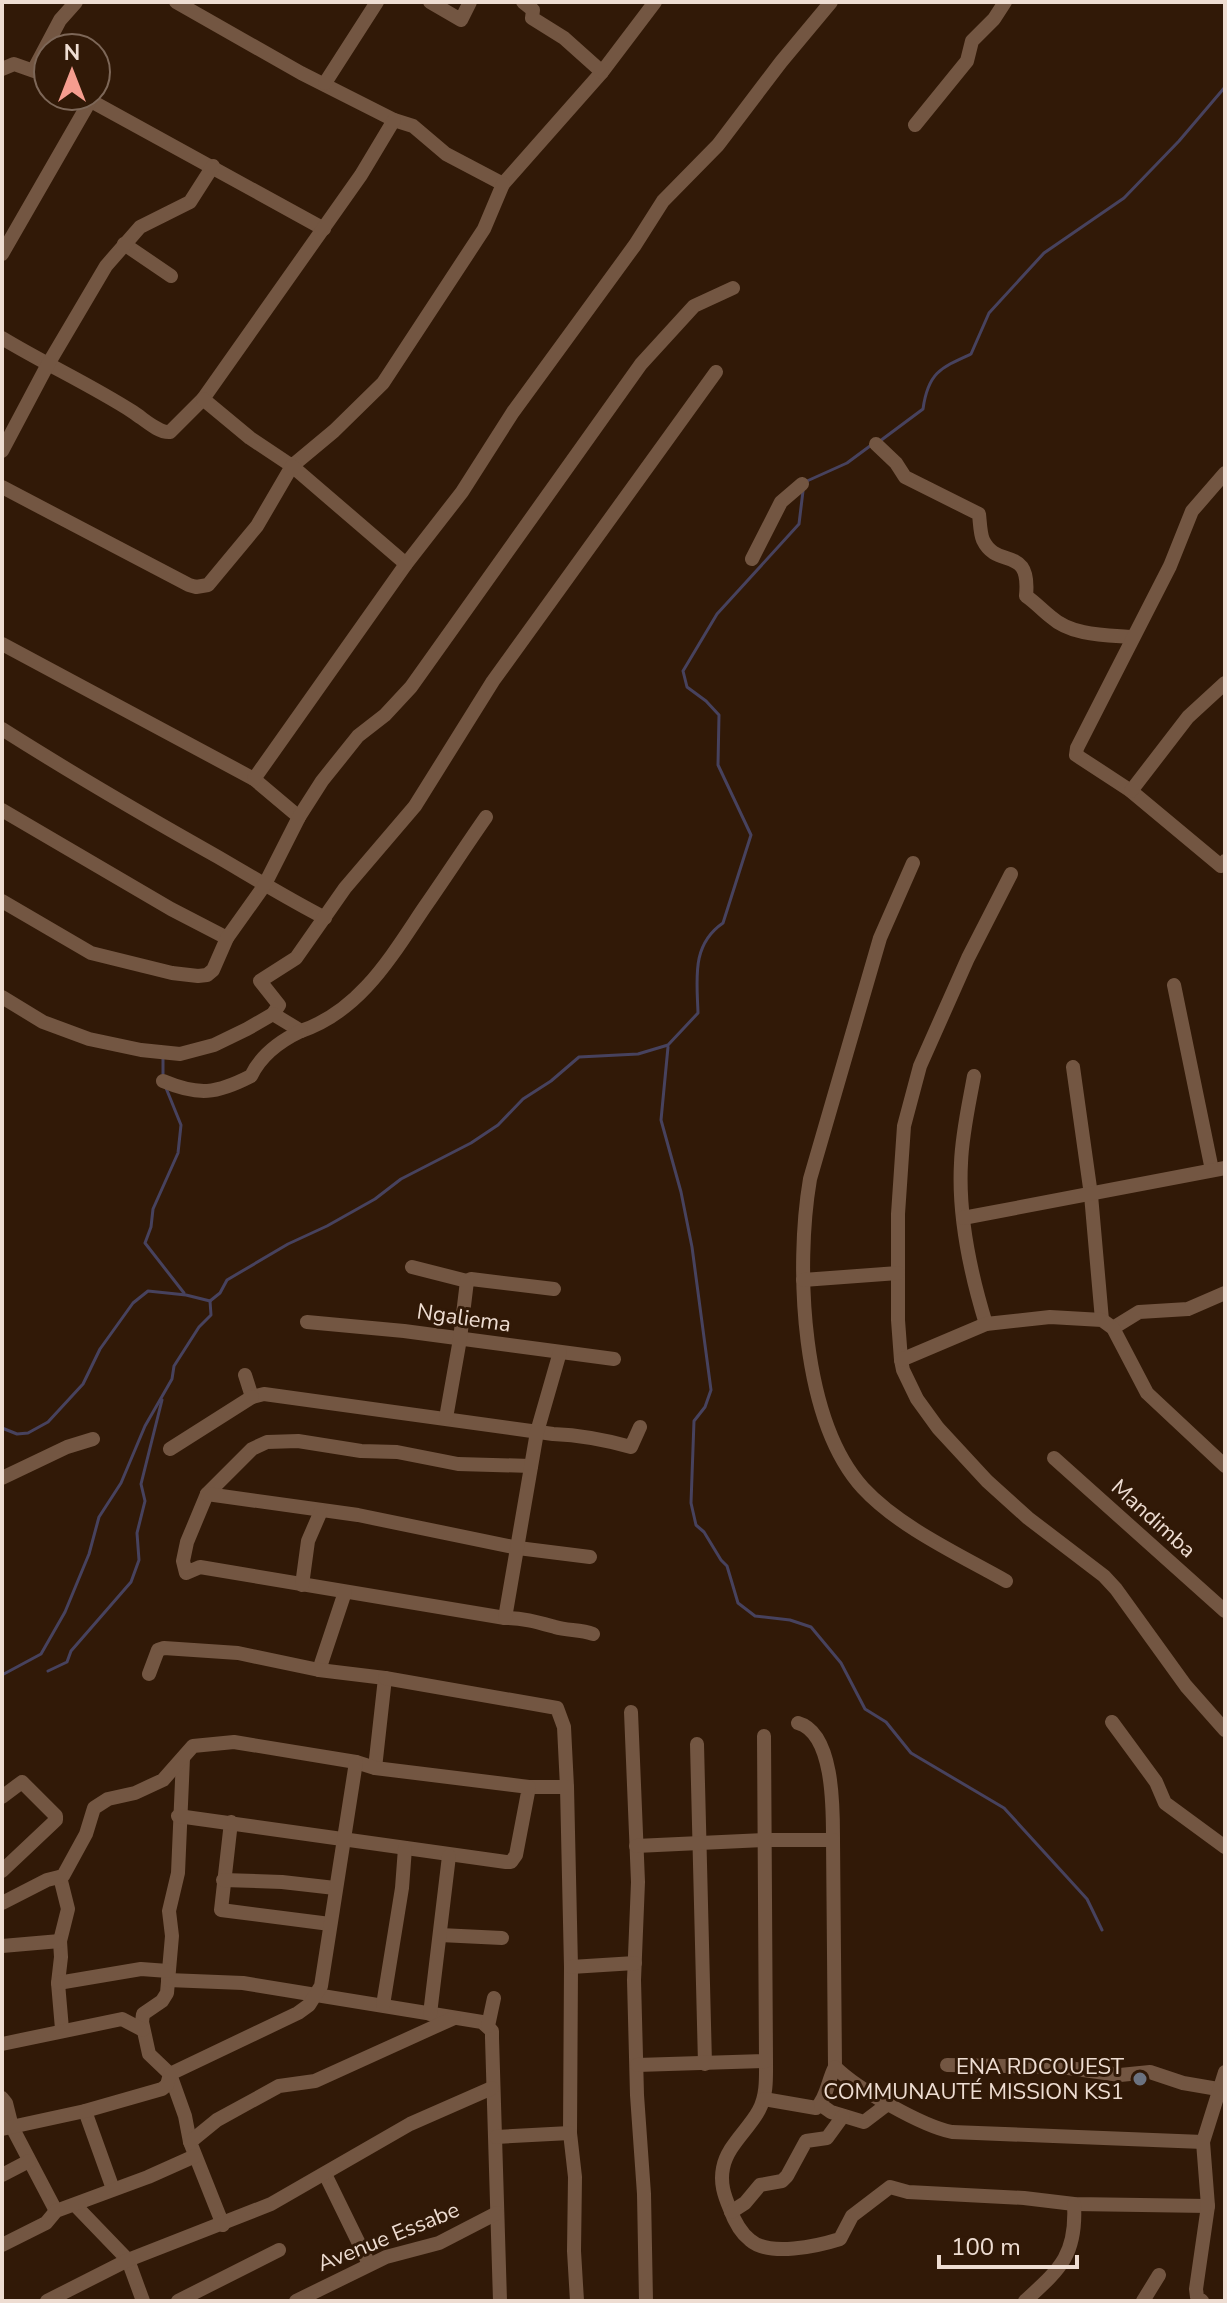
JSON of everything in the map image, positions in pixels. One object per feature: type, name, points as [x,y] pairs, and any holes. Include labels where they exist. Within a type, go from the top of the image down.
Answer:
[{"type":"street","points":[[54,32],[76,2]]},
{"type":"street","points":[[176,2],[301,73],[394,120],[413,126],[446,154],[503,184]]},
{"type":"street","points":[[325,83],[377,2]]},
{"type":"street","points":[[430,2],[461,20],[470,2]]},
{"type":"street","points":[[523,2],[533,10],[532,18],[564,38],[602,72]]},
{"type":"street","points":[[2,487],[189,585],[208,585],[257,526],[292,466],[334,431],[383,383],[484,229],[503,184],[602,72],[655,2]]},
{"type":"street","points":[[254,779],[406,564],[462,492],[513,412],[635,245],[663,201],[718,145],[831,2]]},
{"type":"street","points":[[915,125],[967,61],[974,38],[994,19],[1005,2]]},
{"type":"street","points":[[2,69],[14,64],[32,68]]},
{"type":"street","points":[[2,254],[78,112]]},
{"type":"street","points":[[112,112],[324,229]]},
{"type":"street","points":[[2,338],[47,366],[119,403],[166,433],[170,432],[203,399],[361,175],[394,120]]},
{"type":"street","points":[[2,451],[47,366],[106,266],[140,227],[190,202],[213,166]]},
{"type":"street","points":[[124,244],[171,276]]},
{"type":"street","points":[[2,901],[91,953],[172,973],[207,975],[213,970],[227,938],[264,886],[299,817],[322,781],[358,736],[385,715],[411,687],[641,364],[694,306],[733,288]]},
{"type":"street","points":[[2,997],[43,1022],[89,1039],[180,1054],[221,1042],[273,1014],[279,1005],[260,981],[296,958],[345,888],[415,806],[493,681],[716,372]]},
{"type":"street","points":[[203,399],[250,438],[292,466],[406,564]]},
{"type":"street","points":[[876,444],[896,463],[905,477],[979,514],[982,539],[996,555],[1011,558],[1023,569],[1028,580],[1026,596],[1042,606],[1052,619],[1092,635],[1132,637]]},
{"type":"street","points":[[1225,473],[1192,511],[1170,566],[1132,637],[1076,755],[1131,791],[1221,866],[1225,861]]},
{"type":"street","points":[[752,559],[781,502],[802,484]]},
{"type":"street","points":[[2,644],[254,779],[299,817]]},
{"type":"street","points":[[1131,791],[1188,717],[1225,683]]},
{"type":"street","points":[[2,729],[76,776],[235,866],[264,886],[325,918]]},
{"type":"street","points":[[2,810],[171,909],[227,938]]},
{"type":"street","points":[[163,1081],[200,1093],[230,1085],[251,1076],[256,1064],[276,1044],[348,1005],[380,975],[486,817]]},
{"type":"street","points":[[913,863],[880,938],[810,1179],[804,1215],[803,1280],[813,1375],[827,1430],[863,1489],[891,1512],[1006,1581]]},
{"type":"street","points":[[1011,874],[968,958],[932,1039],[904,1126],[898,1214],[903,1370],[917,1399],[938,1428],[987,1481],[1116,1589],[1186,1686],[1225,1730]]},
{"type":"street","points":[[963,1218],[1219,1169],[1174,985]]},
{"type":"street","points":[[273,1014],[301,1031]]},
{"type":"street","points":[[1073,1067],[1108,1324],[1147,1393],[1225,1466]]},
{"type":"street","points":[[974,1076],[961,1161],[963,1218],[971,1269],[986,1324]]},
{"type":"street","points":[[412,1267],[467,1281],[554,1289]]},
{"type":"street","points":[[803,1280],[898,1273]]},
{"type":"street","points":[[446,1418],[467,1281]]},
{"type":"street","points":[[901,1360],[986,1324],[1050,1317],[1108,1324],[1139,1312],[1188,1309],[1225,1293]]},
{"type":"street","name":"Ngaliema","points":[[307,1322],[614,1359]]},
{"type":"street","points":[[505,1618],[537,1432],[560,1352]]},
{"type":"street","points":[[245,1375],[252,1397]]},
{"type":"street","points":[[170,1449],[252,1397],[264,1394],[537,1432],[584,1435],[593,1440],[631,1447],[640,1427]]},
{"type":"street","points":[[2,1478],[67,1447],[93,1439]]},
{"type":"street","points":[[531,1466],[458,1464],[397,1452],[361,1451],[298,1441],[267,1442],[252,1449],[207,1494],[187,1542],[183,1561],[186,1573],[200,1567],[505,1618],[525,1618],[557,1628],[582,1629],[593,1634]]},
{"type":"street","name":"Mandimba","points":[[1054,1458],[1225,1611]]},
{"type":"street","points":[[207,1494],[402,1523],[518,1548],[590,1557]]},
{"type":"street","points":[[302,1585],[308,1541],[321,1511]]},
{"type":"street","points":[[319,1670],[345,1592]]},
{"type":"street","points":[[149,1674],[158,1650],[164,1648],[238,1653],[319,1670],[385,1678],[557,1708],[564,1727],[567,1787],[571,1967],[570,2133],[575,2177],[577,2301]]},
{"type":"street","points":[[375,1768],[385,1678]]},
{"type":"street","points":[[631,1712],[638,1882],[635,1963],[637,2065],[646,2301]]},
{"type":"street","points":[[1112,1722],[1156,1782],[1165,1803],[1225,1847]]},
{"type":"street","points":[[764,2099],[816,2108],[821,2105],[835,2067],[831,1789],[820,1741],[809,1727],[798,1723]]},
{"type":"street","points":[[764,1736],[764,2099],[723,2167],[721,2188],[731,2212],[751,2242],[768,2248],[790,2249],[840,2239],[852,2216],[890,2187],[908,2192],[1074,2204],[1208,2206]]},
{"type":"street","points":[[2,1903],[47,1880],[60,1877],[74,1858],[94,1808],[108,1799],[155,1785],[193,1746],[225,1742],[356,1762],[375,1768],[529,1787],[567,1787]]},
{"type":"street","points":[[697,1744],[705,2064]]},
{"type":"street","points":[[183,1757],[178,1816],[178,1873],[169,1911],[172,1936],[167,1993],[162,2001],[143,2014],[143,2030],[149,2054],[170,2074],[193,2149],[223,2225]]},
{"type":"street","points":[[7,2128],[85,2111],[162,2089],[167,2085],[170,2074],[309,2005],[321,1986],[356,1762]]},
{"type":"street","points":[[2,1797],[22,1782],[56,1816],[56,1820],[2,1871],[16,1896]]},
{"type":"street","points":[[178,1816],[449,1856],[511,1862],[516,1855],[529,1787]]},
{"type":"street","points":[[231,1822],[221,1910],[330,1924]]},
{"type":"street","points":[[636,1846],[833,1840]]},
{"type":"street","points":[[383,2005],[402,1888],[405,1848]]},
{"type":"street","points":[[430,2014],[449,1856]]},
{"type":"street","points":[[60,1877],[68,1909],[60,1941],[58,1983],[62,2029]]},
{"type":"street","points":[[223,1880],[335,1888]]},
{"type":"street","points":[[440,1935],[502,1938]]},
{"type":"street","points":[[2,1946],[60,1941]]},
{"type":"street","points":[[571,1967],[635,1963]]},
{"type":"street","points":[[58,1983],[141,1969],[168,1976],[318,1993],[482,2022],[488,2026],[492,2031],[500,2301]]},
{"type":"street","points":[[488,2026],[494,1998]]},
{"type":"street","points":[[2,2245],[46,2223],[56,2211],[75,2205],[84,2198],[148,2177],[193,2149],[217,2120],[279,2086],[315,2081],[456,2017]]},
{"type":"street","points":[[2,2044],[62,2029],[122,2019],[143,2030]]},
{"type":"street","points":[[637,2065],[766,2061]]},
{"type":"street","points":[[947,2065],[1061,2067],[1120,2075],[1150,2072],[1183,2083],[1218,2089]]},
{"type":"street","points":[[835,2067],[862,2088],[931,2125],[952,2132],[1203,2142]]},
{"type":"street","points":[[1202,2301],[1197,2297],[1196,2289],[1208,2206],[1203,2142],[1225,2072]]},
{"type":"street","points":[[47,2301],[128,2260],[271,2204],[410,2124],[492,2088]]},
{"type":"street","points":[[2,2098],[6,2103],[7,2128],[56,2211]]},
{"type":"street","points":[[821,2105],[831,2112],[864,2122],[889,2103]]},
{"type":"street","points":[[85,2111],[113,2189]]},
{"type":"street","points":[[731,2212],[745,2203],[760,2185],[782,2181],[806,2141],[827,2138],[843,2116]]},
{"type":"street","points":[[496,2137],[570,2133]]},
{"type":"street","points":[[2,2175],[29,2161]]},
{"type":"street","points":[[325,2174],[369,2264]]},
{"type":"street","points":[[1025,2301],[1068,2256],[1075,2228],[1074,2204]]},
{"type":"street","points":[[75,2205],[128,2260],[143,2301]]},
{"type":"street","name":"Avenue Essabe","points":[[296,2301],[369,2264],[397,2253],[439,2243],[497,2213]]},
{"type":"street","points":[[178,2301],[279,2250]]},
{"type":"street","points":[[1143,2301],[1159,2275]]},
{"type":"waterway","points":[[880,441],[923,409],[928,387],[937,373],[971,354],[989,313],[1044,253],[1124,198],[1225,87]]},
{"type":"waterway","points":[[807,481],[847,463],[870,446]]},
{"type":"waterway","points":[[210,1301],[220,1293],[227,1280],[375,1199],[401,1179],[471,1143],[498,1125],[523,1099],[579,1057],[638,1054],[668,1045],[698,1013],[697,975],[701,952],[705,942],[723,923],[751,835],[718,765],[719,715],[687,687],[683,671],[717,614],[799,524],[803,491]]},
{"type":"waterway","points":[[668,1047],[661,1120],[692,1247],[711,1390],[705,1407],[694,1421],[691,1503],[696,1525],[727,1566],[738,1603],[755,1616],[790,1620],[811,1627],[841,1663],[865,1709],[886,1722],[911,1753],[1004,1808],[1087,1899],[1102,1930]]},
{"type":"waterway","points":[[163,1057],[163,1077]]},
{"type":"waterway","points":[[166,1088],[181,1125],[178,1153],[153,1209],[145,1243],[184,1293]]},
{"type":"waterway","points":[[2,1428],[17,1434],[28,1433],[48,1422],[83,1384],[100,1349],[133,1303],[148,1291],[210,1301]]},
{"type":"waterway","points":[[2,1675],[41,1654],[65,1612],[89,1554],[99,1517],[121,1483],[145,1426],[172,1379],[174,1366],[199,1327],[211,1315],[210,1301]]},
{"type":"waterway","points":[[48,1671],[67,1662],[71,1651],[131,1582],[139,1560],[137,1533],[145,1501],[141,1484],[162,1400]]},
{"type":"place","name":"ENA RDCOUEST COMMUNAUTÉ MISSION KS1","points":[[1140,2079]]}]
